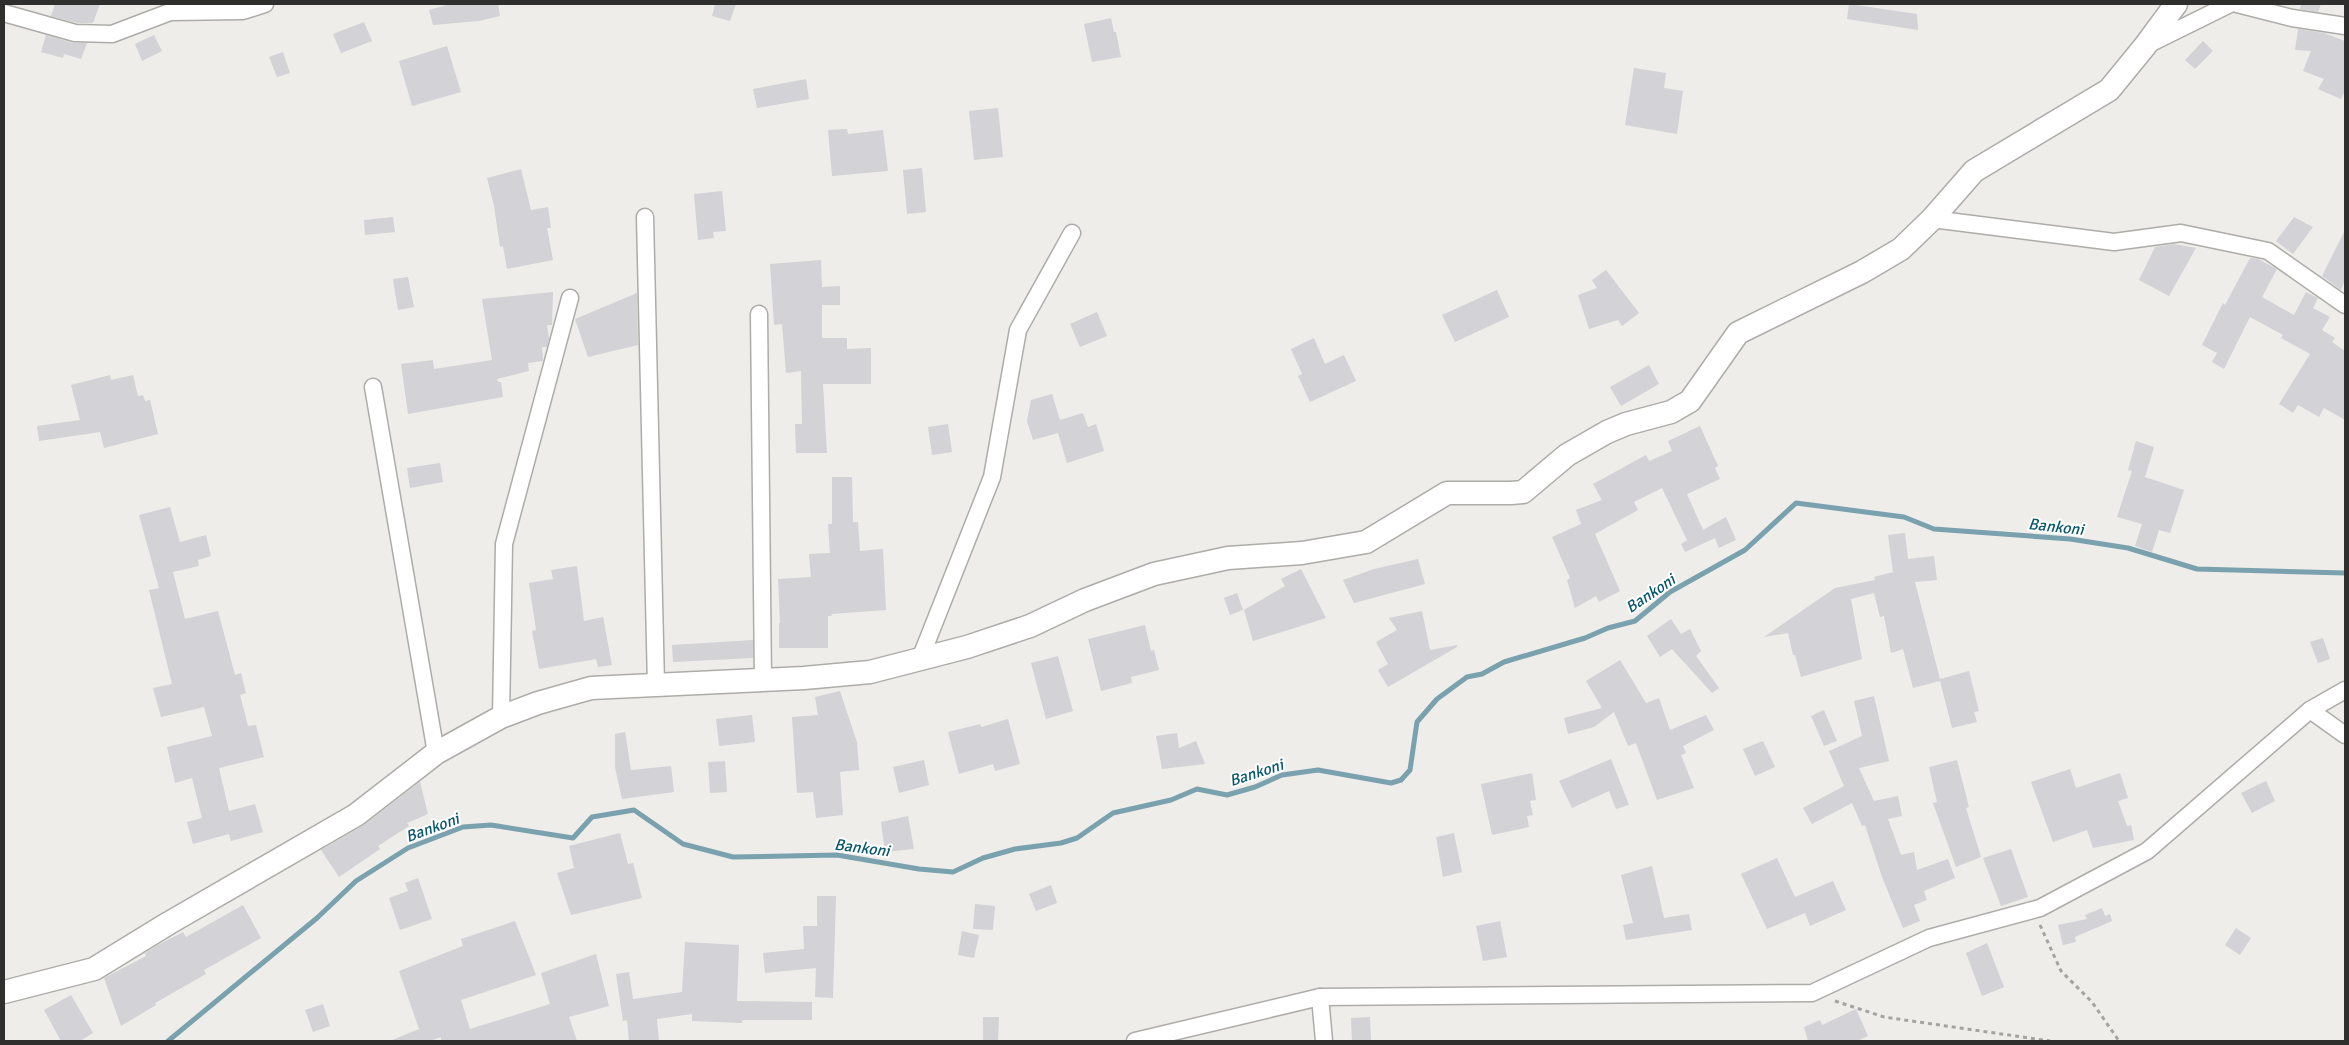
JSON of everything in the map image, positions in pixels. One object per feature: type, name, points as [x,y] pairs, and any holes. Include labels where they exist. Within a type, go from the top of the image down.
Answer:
[{"type":"street","points":[[4,13],[75,33],[112,34],[170,12],[243,11],[265,4]]},
{"type":"street","points":[[4,992],[94,969],[169,923],[356,815],[436,753],[501,717],[538,703],[591,688],[763,680],[870,672],[967,647],[1030,626],[1084,600],[1154,574],[1228,558],[1302,553],[1366,542],[1447,493],[1511,494],[1523,492],[1567,455],[1608,432],[1626,424],[1671,412],[1690,401],[1738,333],[1862,272],[1901,249],[1932,219],[1974,171],[2109,90],[2176,4]]},
{"type":"street","points":[[2145,46],[2230,4]]},
{"type":"street","points":[[2238,4],[2292,18],[2345,26]]},
{"type":"street","points":[[645,217],[656,685]]},
{"type":"street","points":[[1932,219],[2114,242],[2181,234],[2268,251],[2345,305]]},
{"type":"street","points":[[920,659],[992,477],[1018,330],[1072,233]]},
{"type":"street","points":[[501,717],[504,544],[570,298]]},
{"type":"street","points":[[759,314],[763,680]]},
{"type":"street","points":[[373,387],[436,753]]},
{"type":"street","points":[[1135,1041],[1320,997],[1812,994],[1929,938],[2033,910],[2147,851],[2310,710],[2345,690]]},
{"type":"street","points":[[2310,710],[2345,735]]},
{"type":"street","points":[[1320,997],[1324,1041]]},
{"type":"path","points":[[2033,910],[2061,971],[2092,1002],[2119,1041]]},
{"type":"path","points":[[1812,994],[1884,1017],[2050,1041]]},
{"type":"building","points":[[55,4],[100,4],[93,23],[77,23],[51,16]]},
{"type":"building","points":[[450,4],[498,4],[500,16],[479,21],[433,25],[429,10]]},
{"type":"building","points":[[715,4],[736,4],[730,21],[712,16]]},
{"type":"building","points":[[1849,4],[1917,14],[1918,30],[1847,19]]},
{"type":"building","points":[[2301,4],[2321,4],[2318,12],[2300,9]]},
{"type":"building","points":[[1111,18],[1121,57],[1092,62],[1084,24]]},
{"type":"building","points":[[364,22],[372,41],[341,53],[333,34]]},
{"type":"building","points":[[2298,29],[2324,33],[2345,41],[2345,91],[2341,99],[2318,89],[2324,79],[2303,71],[2311,51],[2295,50]]},
{"type":"building","points":[[46,35],[73,43],[87,43],[81,59],[64,54],[63,58],[41,52]]},
{"type":"building","points":[[154,35],[162,51],[142,61],[135,44]]},
{"type":"building","points":[[2203,41],[2213,51],[2195,69],[2185,60]]},
{"type":"building","points":[[447,46],[461,92],[412,106],[399,61]]},
{"type":"building","points":[[283,52],[290,73],[277,77],[269,57]]},
{"type":"building","points":[[1634,68],[1666,73],[1664,88],[1683,91],[1677,134],[1625,125]]},
{"type":"building","points":[[806,79],[809,99],[757,108],[753,89]]},
{"type":"building","points":[[998,108],[1003,157],[974,160],[969,111]]},
{"type":"building","points":[[847,129],[848,134],[883,130],[888,171],[832,176],[828,130]]},
{"type":"building","points":[[922,168],[926,212],[907,214],[903,170]]},
{"type":"building","points":[[521,169],[531,210],[548,207],[551,228],[547,228],[553,260],[507,269],[503,246],[500,247],[494,206],[487,178]]},
{"type":"building","points":[[722,191],[726,231],[713,232],[714,238],[698,240],[694,194]]},
{"type":"building","points":[[393,217],[395,232],[365,235],[364,220]]},
{"type":"building","points":[[2294,217],[2313,227],[2293,254],[2276,241]]},
{"type":"building","points":[[2345,230],[2345,280],[2341,290],[2322,276]]},
{"type":"building","points":[[2174,244],[2196,248],[2169,296],[2139,280],[2155,247]]},
{"type":"building","points":[[2250,258],[2258,259],[2277,269],[2262,297],[2294,315],[2306,292],[2318,298],[2313,308],[2330,317],[2322,330],[2335,338],[2332,342],[2345,351],[2345,420],[2324,408],[2319,417],[2298,405],[2293,413],[2279,404],[2310,354],[2281,338],[2283,335],[2250,317],[2224,369],[2212,362],[2217,353],[2202,345],[2223,303],[2225,305]]},
{"type":"building","points":[[821,260],[822,287],[840,286],[840,305],[822,305],[822,338],[847,338],[847,349],[871,348],[871,384],[823,384],[827,453],[796,453],[795,424],[802,424],[801,371],[786,373],[782,324],[774,325],[770,264]]},
{"type":"building","points":[[1606,270],[1639,313],[1622,326],[1618,320],[1589,329],[1578,295],[1597,288],[1592,280]]},
{"type":"building","points":[[408,277],[414,307],[398,310],[393,279]]},
{"type":"building","points":[[1497,290],[1509,317],[1455,342],[1442,315]]},
{"type":"building","points":[[553,292],[552,325],[547,325],[549,339],[547,347],[542,347],[543,361],[528,363],[529,371],[497,379],[498,382],[501,382],[503,397],[408,414],[401,364],[433,360],[434,369],[492,360],[482,299]]},
{"type":"building","points":[[637,293],[638,345],[588,357],[575,319]]},
{"type":"building","points":[[1097,312],[1107,336],[1080,347],[1070,324]]},
{"type":"building","points":[[1314,338],[1325,364],[1344,355],[1356,381],[1310,402],[1298,376],[1302,374],[1291,349]]},
{"type":"building","points":[[1649,365],[1659,384],[1621,406],[1610,387]]},
{"type":"building","points":[[110,375],[111,380],[133,375],[138,396],[143,395],[145,401],[150,400],[158,434],[104,448],[100,432],[39,441],[37,426],[80,420],[71,385]]},
{"type":"building","points":[[1052,394],[1060,420],[1083,413],[1088,427],[1096,424],[1104,451],[1067,463],[1058,433],[1033,440],[1027,421],[1031,400]]},
{"type":"building","points":[[948,424],[952,452],[932,455],[928,427]]},
{"type":"building","points":[[1700,426],[1718,466],[1715,468],[1720,479],[1687,494],[1703,530],[1726,517],[1736,540],[1719,548],[1715,538],[1685,552],[1681,544],[1687,540],[1662,488],[1634,502],[1638,510],[1595,534],[1620,591],[1599,602],[1596,596],[1575,608],[1567,580],[1570,578],[1552,537],[1581,524],[1576,510],[1602,500],[1593,484],[1646,455],[1649,461],[1672,451],[1668,441]]},
{"type":"building","points":[[2136,441],[2154,447],[2145,477],[2184,490],[2170,533],[2159,530],[2152,552],[2135,546],[2142,524],[2117,517],[2132,471],[2128,470]]},
{"type":"building","points":[[440,463],[443,482],[410,488],[407,468]]},
{"type":"building","points":[[832,477],[852,477],[853,522],[858,522],[860,551],[883,549],[886,610],[831,614],[832,616],[828,616],[828,648],[779,648],[778,579],[811,577],[809,554],[830,553],[828,524],[832,524]]},
{"type":"building","points":[[170,507],[180,542],[206,535],[211,556],[198,560],[199,566],[173,572],[185,619],[218,611],[235,675],[241,673],[246,693],[240,695],[248,726],[256,725],[264,757],[219,768],[229,811],[255,804],[263,832],[231,841],[229,834],[193,844],[187,822],[202,818],[192,778],[175,783],[167,747],[212,736],[204,707],[161,717],[153,688],[172,684],[149,590],[159,588],[139,515]]},
{"type":"building","points":[[1905,533],[1908,559],[1934,556],[1937,580],[1915,582],[1940,679],[1969,671],[1979,711],[1974,712],[1977,722],[1952,728],[1940,681],[1913,688],[1903,649],[1891,653],[1884,616],[1880,617],[1874,593],[1851,599],[1862,659],[1801,677],[1788,633],[1764,637],[1835,588],[1875,580],[1874,577],[1893,572],[1888,535]]},
{"type":"building","points":[[1418,559],[1425,584],[1354,603],[1343,580],[1374,569]]},
{"type":"building","points":[[577,566],[584,621],[603,617],[612,665],[598,667],[596,659],[539,669],[532,631],[536,630],[529,583],[553,579],[551,570]]},
{"type":"building","points":[[1301,569],[1326,618],[1253,641],[1244,610],[1285,586],[1281,579]]},
{"type":"building","points":[[1237,593],[1243,610],[1230,615],[1224,598]]},
{"type":"building","points":[[1422,611],[1430,650],[1457,645],[1457,647],[1388,687],[1378,670],[1388,664],[1376,642],[1397,630],[1389,618]]},
{"type":"building","points":[[1671,619],[1681,634],[1690,629],[1701,651],[1696,656],[1719,688],[1712,693],[1672,649],[1660,657],[1647,636]]},
{"type":"building","points":[[1145,625],[1151,651],[1154,650],[1159,670],[1131,677],[1132,683],[1101,691],[1088,639]]},
{"type":"building","points":[[2323,638],[2330,659],[2318,663],[2310,642]]},
{"type":"building","points":[[753,640],[753,658],[673,662],[672,645]]},
{"type":"building","points":[[1058,656],[1073,711],[1046,719],[1031,663]]},
{"type":"building","points":[[1620,660],[1646,703],[1659,698],[1670,730],[1706,715],[1714,730],[1683,746],[1686,753],[1681,755],[1694,788],[1657,800],[1636,743],[1628,746],[1614,712],[1594,727],[1568,734],[1564,718],[1602,708],[1586,681]]},
{"type":"building","points":[[840,691],[857,742],[859,770],[840,772],[843,815],[816,818],[813,792],[797,793],[792,717],[818,715],[815,697]]},
{"type":"building","points":[[1874,696],[1889,761],[1859,768],[1874,801],[1898,796],[1902,816],[1888,819],[1901,855],[1914,852],[1917,870],[1948,859],[1955,878],[1924,891],[1927,900],[1914,905],[1920,921],[1903,928],[1882,877],[1865,825],[1862,826],[1852,803],[1812,824],[1803,808],[1844,786],[1829,751],[1862,736],[1854,701]]},
{"type":"building","points":[[1824,710],[1837,741],[1824,746],[1811,716]]},
{"type":"building","points":[[752,715],[755,742],[719,746],[716,719]]},
{"type":"building","points":[[1008,719],[1020,764],[995,771],[993,764],[959,774],[948,732],[980,724],[981,727]]},
{"type":"building","points":[[625,732],[631,770],[671,766],[674,792],[622,799],[615,767],[615,734]]},
{"type":"building","points":[[1177,733],[1179,748],[1196,741],[1205,764],[1162,769],[1156,736]]},
{"type":"building","points":[[1763,741],[1775,767],[1755,776],[1743,749]]},
{"type":"building","points":[[1611,759],[1629,805],[1616,809],[1609,791],[1572,808],[1559,781]]},
{"type":"building","points":[[924,760],[929,785],[899,793],[893,767]]},
{"type":"building","points":[[1957,760],[1969,807],[1966,808],[1981,857],[1956,867],[1933,803],[1937,802],[1929,767]]},
{"type":"building","points":[[725,761],[727,792],[710,793],[708,762]]},
{"type":"building","points":[[2070,769],[2076,788],[2120,773],[2128,798],[2118,801],[2127,826],[2131,825],[2134,840],[2093,848],[2087,830],[2053,842],[2031,782]]},
{"type":"building","points":[[1532,773],[1536,800],[1530,801],[1533,815],[1527,816],[1529,827],[1492,835],[1481,784]]},
{"type":"building","points":[[2266,781],[2275,801],[2252,813],[2241,793]]},
{"type":"building","points":[[420,782],[428,814],[407,823],[409,826],[378,846],[380,849],[339,877],[321,850],[364,825]]},
{"type":"building","points":[[908,816],[914,849],[885,852],[881,822]]},
{"type":"building","points":[[620,833],[628,864],[633,863],[642,898],[571,915],[557,873],[574,868],[569,846]]},
{"type":"building","points":[[1454,833],[1462,872],[1443,877],[1436,837]]},
{"type":"building","points":[[2011,849],[2028,897],[2001,906],[1983,858]]},
{"type":"building","points":[[1777,858],[1795,897],[1833,881],[1846,910],[1810,926],[1805,913],[1767,929],[1741,874]]},
{"type":"building","points":[[1652,866],[1664,918],[1689,914],[1692,930],[1626,940],[1623,925],[1633,923],[1621,875]]},
{"type":"building","points":[[418,878],[432,919],[400,930],[389,898],[408,891],[405,883]]},
{"type":"building","points":[[1051,885],[1057,903],[1036,911],[1029,894]]},
{"type":"building","points":[[817,896],[836,896],[833,998],[815,997],[816,968],[765,973],[763,953],[804,949],[803,926],[817,926]]},
{"type":"building","points":[[975,904],[995,906],[993,930],[973,929]]},
{"type":"building","points":[[243,905],[261,938],[204,970],[206,974],[155,1003],[156,1005],[121,1026],[104,978],[146,956],[145,953],[158,945],[183,932],[186,937]]},
{"type":"building","points":[[2102,908],[2105,916],[2110,914],[2112,921],[2075,937],[2076,942],[2063,945],[2058,925],[2087,919],[2085,915]]},
{"type":"building","points":[[515,921],[536,975],[461,1000],[470,1029],[550,1004],[541,973],[596,954],[609,1006],[569,1017],[577,1041],[441,1041],[441,1037],[430,1041],[390,1041],[419,1029],[399,971],[463,946],[461,939]]},
{"type":"building","points":[[1500,921],[1507,957],[1483,961],[1476,926]]},
{"type":"building","points":[[2236,928],[2251,938],[2240,955],[2225,945]]},
{"type":"building","points":[[962,931],[979,935],[974,958],[958,955]]},
{"type":"building","points":[[685,942],[739,945],[737,1001],[812,1002],[812,1020],[742,1020],[742,1023],[692,1021],[692,1014],[657,1019],[659,1041],[629,1041],[627,1020],[623,1021],[616,974],[629,972],[633,999],[682,992]]},
{"type":"building","points":[[1987,943],[2004,987],[1982,996],[1966,953]]},
{"type":"building","points":[[71,995],[93,1033],[80,1041],[61,1041],[44,1010]]},
{"type":"building","points":[[323,1004],[330,1026],[313,1032],[305,1010]]},
{"type":"building","points":[[1856,1009],[1868,1036],[1857,1041],[1808,1041],[1804,1027],[1820,1020],[1822,1025]]},
{"type":"building","points":[[983,1017],[999,1017],[998,1041],[983,1041]]},
{"type":"building","points":[[1370,1017],[1371,1041],[1352,1041],[1351,1018]]},
{"type":"waterway","name":"Bankoni","points":[[168,1041],[317,918],[356,881],[408,848],[463,827],[491,825],[573,838],[592,817],[634,810],[683,844],[733,857],[837,855],[919,869],[953,872],[983,858],[1015,849],[1061,843],[1077,838],[1113,813],[1171,800],[1197,789],[1227,795],[1255,787],[1282,775],[1318,770],[1391,783],[1401,780],[1410,770],[1417,722],[1437,699],[1467,677],[1482,674],[1504,662],[1635,621],[1670,592],[1745,550],[1796,503],[1904,517],[1934,529],[2070,539],[2128,548],[2197,569],[2345,573]]}]
